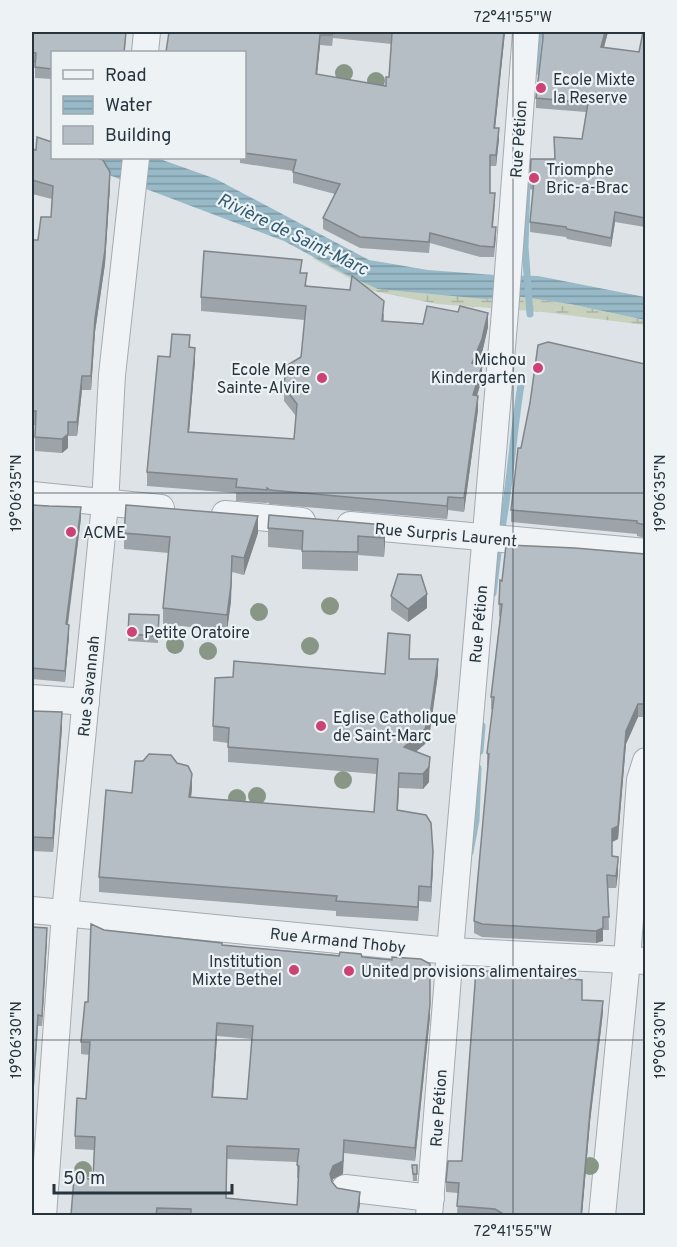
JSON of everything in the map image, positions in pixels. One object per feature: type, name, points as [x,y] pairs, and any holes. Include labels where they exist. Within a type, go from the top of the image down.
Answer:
[{"type":"street","points":[[145,51],[147,32]]},
{"type":"street","name":"Rue Pétion","points":[[430,1207],[450,951],[495,538],[505,312],[526,32]]},
{"type":"street","name":"Rue Savannah","points":[[43,1215],[65,913],[105,504],[112,375],[136,159]]},
{"type":"street","name":"Rue Surpris Laurent","points":[[32,495],[105,504],[645,552]]},
{"type":"street","points":[[32,698],[86,702]]},
{"type":"street","points":[[602,1215],[636,961],[640,780],[645,761]]},
{"type":"street","name":"Rue Armand Thoby","points":[[32,910],[450,951],[636,961]]},
{"type":"street","points":[[345,1188],[430,1207]]},
{"type":"green space","points":[[317,257],[343,273],[459,296],[485,299],[522,297],[570,304],[645,320],[645,325],[543,312],[437,304],[373,291],[312,258]]},
{"type":"water","name":"Rivière de Saint-Marc","points":[[67,159],[160,159],[216,179],[369,260],[428,270],[538,276],[645,297],[645,320],[570,304],[522,297],[485,299],[378,289],[284,241]]},
{"type":"building","points":[[32,32],[126,32],[124,51],[51,51],[51,69],[35,67],[36,53],[32,52]]},
{"type":"building","points":[[169,32],[333,32],[332,35],[320,35],[316,74],[386,86],[386,77],[389,77],[392,33],[376,32],[504,32],[494,128],[499,128],[496,155],[490,155],[490,193],[495,193],[492,227],[496,227],[494,247],[480,246],[430,233],[429,242],[360,237],[323,218],[340,184],[293,172],[296,160],[246,153],[246,51],[166,51]]},
{"type":"building","points":[[543,32],[605,32],[601,47],[639,52],[643,32],[645,32],[645,218],[615,212],[611,238],[566,227],[530,222],[534,180],[530,180],[531,159],[555,159],[554,137],[582,139],[588,103],[536,98]]},
{"type":"building","points":[[37,137],[51,142],[51,159],[100,159],[110,172],[105,250],[95,318],[91,376],[82,376],[77,422],[68,422],[68,434],[62,439],[35,437],[36,411],[32,411],[32,240],[38,240],[41,217],[51,217],[53,186],[32,180],[32,149],[36,150]]},
{"type":"building","points":[[204,251],[302,260],[300,273],[307,273],[305,286],[350,290],[352,276],[384,301],[382,321],[423,324],[427,306],[458,312],[460,306],[488,313],[482,339],[472,363],[482,366],[473,395],[478,396],[464,498],[448,497],[447,506],[236,487],[237,479],[147,472],[158,356],[170,357],[172,334],[190,335],[189,347],[195,348],[188,432],[294,439],[297,404],[284,387],[286,366],[301,357],[306,306],[201,297]]},
{"type":"building","points":[[548,342],[645,364],[645,525],[637,521],[511,510],[518,448],[521,448],[530,403],[538,345]]},
{"type":"building","points":[[32,505],[81,507],[66,624],[69,625],[65,671],[32,668]]},
{"type":"building","points":[[126,505],[258,516],[244,558],[232,556],[227,615],[163,608],[170,537],[124,533]]},
{"type":"building","points":[[269,515],[385,525],[384,538],[358,536],[358,552],[302,551],[303,531],[268,528]]},
{"type":"building","points":[[506,545],[645,554],[645,704],[638,704],[626,731],[618,826],[612,829],[612,856],[618,857],[616,876],[607,875],[609,917],[603,917],[603,928],[596,931],[482,924],[474,921],[489,754],[487,753],[494,697],[491,697],[502,604],[499,604],[500,580],[502,581]]},
{"type":"building","points":[[398,574],[421,575],[427,594],[408,609],[391,596]]},
{"type":"building","points":[[129,614],[159,615],[158,636],[128,634]]},
{"type":"building","points":[[388,633],[410,635],[409,659],[438,659],[430,716],[425,729],[404,747],[430,757],[429,767],[423,774],[399,773],[397,810],[426,815],[431,823],[433,852],[431,887],[419,886],[418,907],[336,901],[337,896],[99,877],[106,790],[132,793],[135,761],[143,761],[149,754],[171,755],[177,763],[188,766],[192,774],[189,797],[374,812],[378,759],[228,747],[229,728],[213,726],[215,678],[233,677],[234,661],[385,674]]},
{"type":"building","points":[[32,711],[62,712],[53,838],[32,837]]},
{"type":"building","points":[[91,924],[104,930],[222,943],[222,945],[339,956],[340,952],[392,960],[392,957],[421,959],[430,964],[430,1004],[415,1148],[344,1140],[343,1161],[333,1166],[330,1174],[337,1188],[360,1192],[357,1215],[191,1215],[191,1209],[157,1208],[156,1215],[71,1215],[74,1178],[93,1179],[95,1137],[75,1136],[77,1098],[86,1099],[90,1042],[81,1042],[85,1002],[88,1002]],"holes":[[[217,1023],[253,1026],[247,1099],[212,1097]],[[227,1146],[299,1149],[297,1205],[226,1198]]]},
{"type":"building","points":[[32,927],[47,928],[42,1016],[38,1015],[32,1106]]},
{"type":"building","points":[[476,970],[582,980],[582,1000],[603,1001],[581,1215],[505,1215],[495,1209],[457,1206],[459,1183],[446,1182],[448,1161],[462,1161]]},
{"type":"building","points":[[412,1165],[417,1165],[417,1174],[413,1174]]},
{"type":"waterway","points":[[535,72],[539,32]]},
{"type":"waterway","points":[[527,182],[525,247],[530,314]]},
{"type":"waterway","points":[[501,533],[522,379]]},
{"type":"waterway","points":[[493,593],[499,544]]},
{"type":"waterway","points":[[480,751],[482,726]]},
{"type":"waterway","points":[[470,852],[476,820],[478,768]]},
{"type":"place","name":"Ecole Mixte la Reserve","points":[[541,88]]},
{"type":"place","name":"Triomphe Bric-a-Brac","points":[[534,178]]},
{"type":"place","name":"Michou Kindergarten","points":[[538,368]]},
{"type":"place","name":"Ecole Mere Sainte-Alvire","points":[[322,378]]},
{"type":"place","name":"ACME","points":[[71,532]]},
{"type":"place","name":"Petite Oratoire","points":[[132,632]]},
{"type":"place","name":"Eglise Catholique de Saint-Marc","points":[[321,726]]},
{"type":"place","name":"Institution Mixte Bethel","points":[[294,970]]},
{"type":"place","name":"United provisions alimentaires","points":[[349,971]]}]
